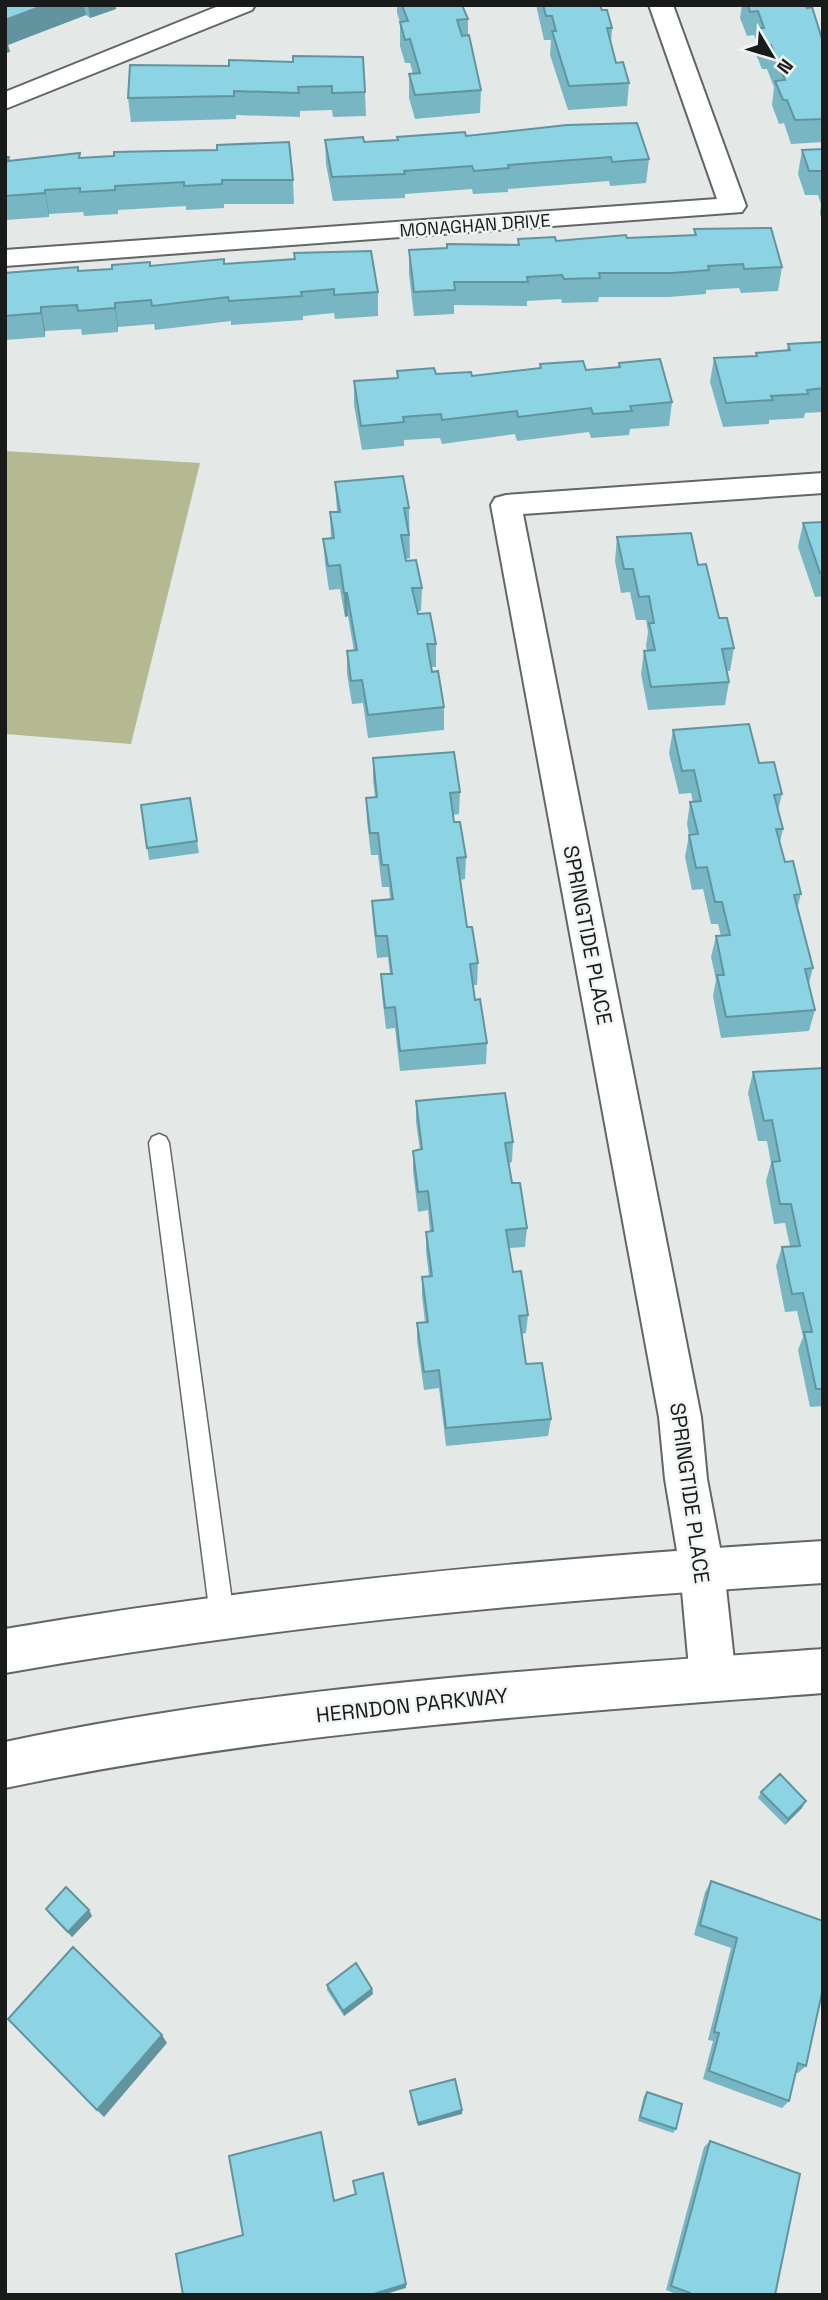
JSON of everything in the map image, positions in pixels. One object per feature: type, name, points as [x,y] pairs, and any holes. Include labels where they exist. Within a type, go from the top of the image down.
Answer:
[{"type":"street","points":[[5,101],[243,5]]},
{"type":"street","name":"MONAGHAN DRIVE","points":[[5,258],[733,206],[661,5]]},
{"type":"street","name":"SPRINGTIDE PLACE","points":[[713,1679],[702,1569],[686,1479],[680,1417],[506,505],[823,483]]},
{"type":"street","points":[[5,1651],[117,1630],[323,1604],[702,1569],[823,1562]]},
{"type":"street","name":"HERNDON PARKWAY","points":[[5,1765],[131,1742],[348,1711],[467,1698],[823,1671]]},
{"type":"lane","points":[[159,1143],[222,1616]]},
{"type":"green space","points":[[5,451],[200,463],[131,744],[5,734]]},
{"type":"building","points":[[5,5],[45,5],[5,20]]},
{"type":"building","points":[[402,5],[462,5],[468,19],[457,20],[462,36],[469,35],[481,90],[415,95],[409,74],[420,73],[410,39],[405,40],[400,22],[408,21]]},
{"type":"building","points":[[543,5],[600,5],[602,10],[607,10],[612,28],[607,28],[616,63],[623,62],[629,83],[569,86],[552,31],[556,31],[552,16],[546,16]]},
{"type":"building","points":[[748,5],[812,7],[823,42],[823,119],[795,120],[775,81],[785,80],[771,45],[765,46],[759,28],[764,28],[758,11],[750,12]]},
{"type":"building","points":[[293,56],[363,57],[365,92],[332,93],[332,86],[298,87],[299,93],[234,91],[234,96],[128,98],[130,65],[229,66],[229,60],[293,62]]},
{"type":"building","points":[[637,123],[649,159],[612,162],[611,157],[508,165],[509,168],[474,171],[472,166],[404,171],[405,174],[332,177],[325,140],[363,137],[364,142],[465,132],[466,136],[567,125]]},
{"type":"building","points":[[289,142],[293,180],[222,180],[222,184],[184,186],[184,182],[115,186],[115,190],[45,190],[45,193],[5,196],[5,157],[9,157],[8,161],[80,153],[79,158],[114,156],[114,152],[217,150],[217,145]]},
{"type":"building","points":[[823,149],[823,173],[809,171],[802,150]]},
{"type":"building","points":[[771,228],[782,267],[744,269],[743,264],[708,266],[709,270],[672,273],[599,273],[600,278],[564,279],[562,275],[527,277],[528,282],[454,282],[455,290],[414,292],[409,250],[447,248],[447,244],[519,245],[518,239],[555,237],[556,241],[626,235],[627,238],[696,235],[694,229]]},
{"type":"building","points":[[371,251],[378,292],[334,295],[334,289],[301,292],[302,296],[229,301],[228,297],[152,306],[151,300],[115,303],[115,308],[78,311],[77,305],[41,307],[41,313],[5,316],[5,273],[78,267],[78,271],[112,269],[112,265],[150,262],[150,266],[224,259],[224,264],[295,259],[294,253]]},
{"type":"building","points":[[823,342],[823,388],[807,390],[808,394],[771,396],[773,400],[726,403],[714,358],[757,356],[756,353],[790,350],[788,344]]},
{"type":"building","points":[[660,359],[672,402],[630,406],[632,411],[593,414],[591,408],[518,417],[517,411],[442,420],[441,414],[403,417],[404,422],[361,426],[354,381],[398,378],[397,371],[434,368],[436,374],[471,372],[472,376],[541,368],[540,364],[583,361],[586,370]]},
{"type":"building","points":[[403,476],[409,508],[404,508],[409,535],[401,535],[406,561],[416,560],[422,588],[412,588],[418,614],[430,613],[436,644],[427,644],[432,672],[438,671],[444,707],[368,715],[362,680],[351,681],[347,651],[357,650],[340,565],[328,566],[323,539],[334,538],[330,512],[340,512],[335,482]]},
{"type":"building","points":[[823,522],[823,573],[820,573],[803,523]]},
{"type":"building","points":[[691,533],[698,565],[706,564],[719,618],[727,618],[734,648],[722,649],[729,682],[651,687],[644,651],[655,650],[649,623],[654,623],[649,596],[639,597],[633,569],[624,569],[617,537]]},
{"type":"building","points":[[749,724],[759,763],[774,762],[782,794],[774,795],[783,829],[776,829],[785,862],[793,861],[801,894],[794,895],[813,968],[805,969],[815,1010],[726,1017],[717,975],[724,975],[716,936],[730,935],[722,902],[715,902],[707,867],[696,868],[689,835],[698,834],[690,802],[701,801],[694,770],[682,771],[673,730]]},
{"type":"building","points":[[454,752],[460,792],[450,793],[454,822],[460,822],[466,857],[457,858],[467,927],[472,927],[478,963],[470,964],[475,1000],[480,999],[487,1043],[400,1051],[395,1007],[385,1008],[381,974],[392,974],[387,936],[376,936],[372,901],[393,899],[388,865],[382,865],[378,833],[370,833],[366,798],[377,797],[373,758]]},
{"type":"building","points":[[190,798],[197,841],[147,848],[141,805]]},
{"type":"building","points":[[823,1068],[823,1389],[816,1389],[804,1332],[812,1332],[803,1293],[792,1294],[782,1247],[800,1246],[791,1204],[780,1204],[772,1162],[780,1161],[772,1120],[764,1121],[753,1072]]},
{"type":"building","points":[[505,1093],[513,1142],[505,1143],[512,1183],[520,1183],[527,1228],[506,1230],[513,1272],[521,1271],[528,1315],[519,1316],[526,1364],[542,1363],[551,1419],[446,1428],[439,1370],[424,1372],[417,1323],[428,1322],[422,1277],[432,1276],[426,1232],[433,1231],[428,1191],[418,1192],[413,1151],[422,1149],[416,1101]]},
{"type":"building","points":[[780,1774],[806,1801],[788,1819],[761,1792]]},
{"type":"building","points":[[711,1881],[823,1921],[823,1988],[806,2066],[798,2063],[789,2101],[709,2071],[719,2033],[714,2032],[737,1938],[700,1925]]},
{"type":"building","points":[[66,1887],[89,1910],[68,1932],[46,1909]]},
{"type":"building","points":[[73,1947],[162,2035],[97,2110],[8,2019]]},
{"type":"building","points":[[356,1963],[372,1989],[343,2011],[327,1985]]},
{"type":"building","points":[[455,2079],[462,2110],[418,2123],[410,2091]]},
{"type":"building","points":[[647,2092],[682,2104],[676,2129],[640,2117]]},
{"type":"building","points":[[321,2132],[334,2201],[356,2194],[353,2181],[383,2173],[406,2284],[370,2295],[183,2295],[176,2254],[243,2235],[229,2156]]},
{"type":"building","points":[[710,2141],[800,2174],[775,2295],[690,2295],[671,2286]]}]
